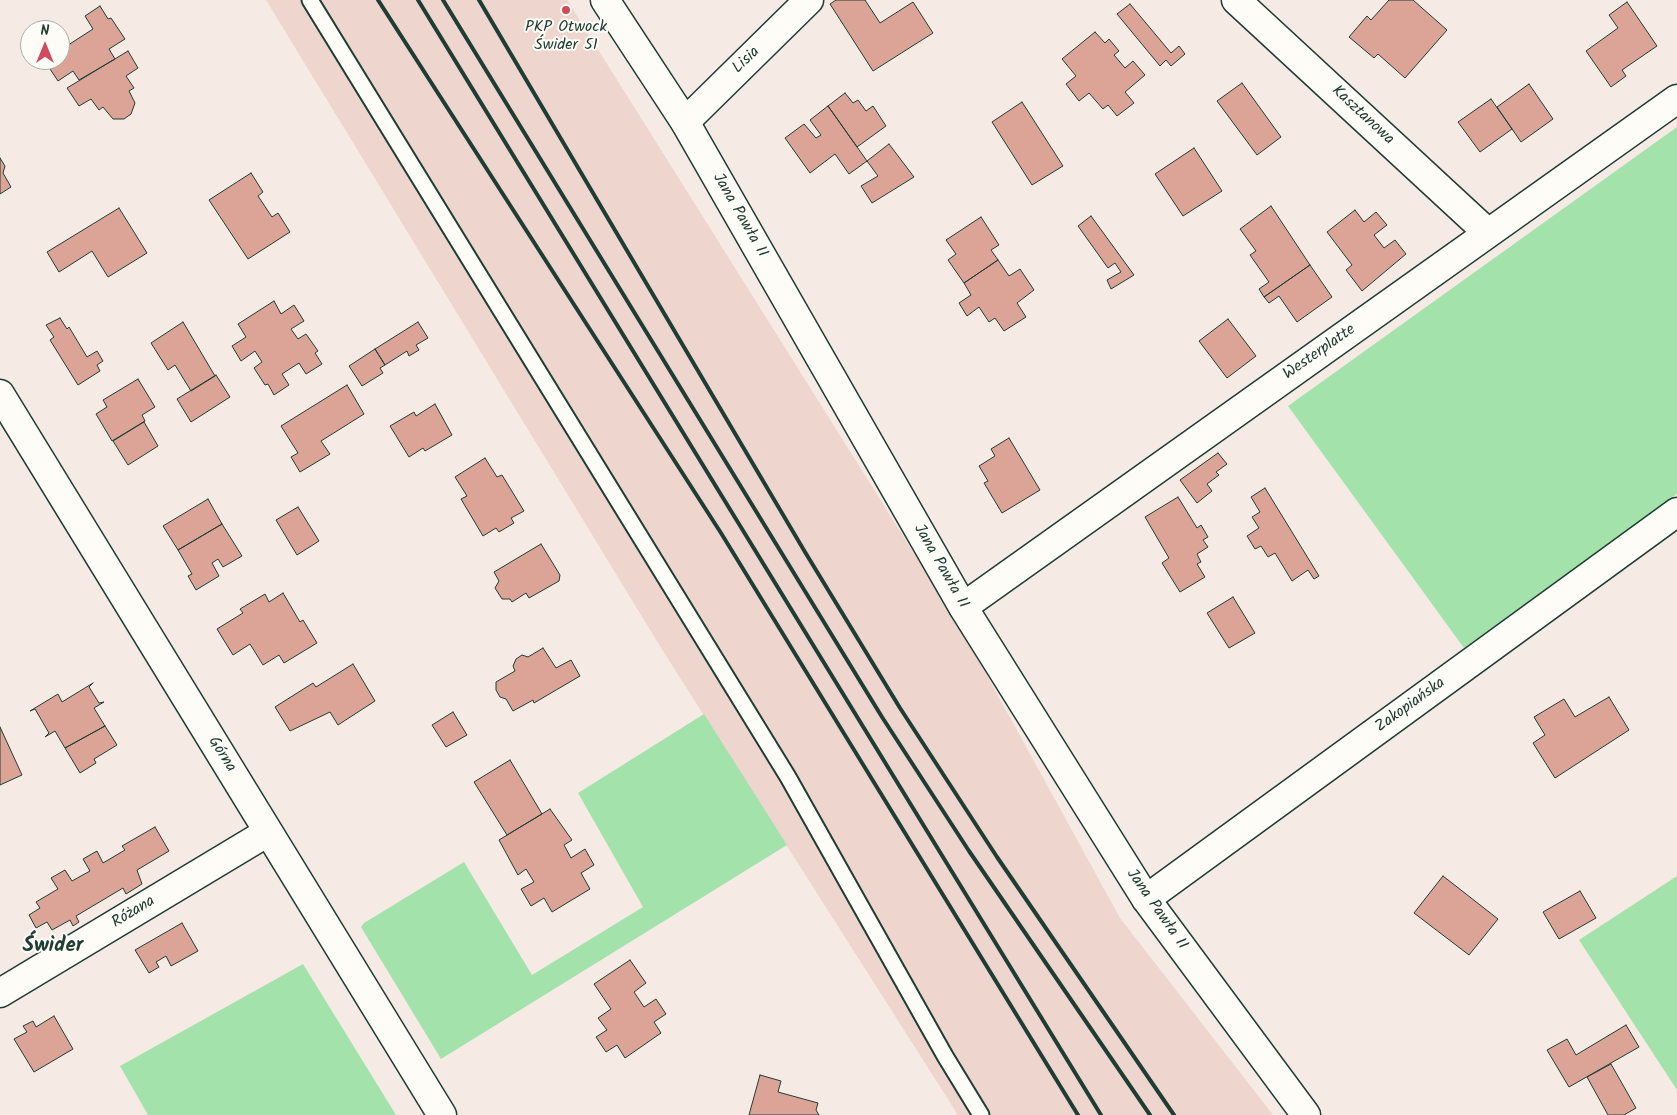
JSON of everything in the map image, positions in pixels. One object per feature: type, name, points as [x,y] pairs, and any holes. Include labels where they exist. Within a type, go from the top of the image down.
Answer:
[{"type":"street","name":"Jana Pawła II","points":[[606,0],[685,122],[963,607],[1146,899],[1306,1115]]},
{"type":"street","name":"Lisia","points":[[685,122],[809,0]]},
{"type":"street","name":"Kasztanowa","points":[[1237,0],[1488,233]]},
{"type":"street","name":"Westerplatte","points":[[963,607],[1677,98]]},
{"type":"street","name":"Górna","points":[[0,394],[442,1115]]},
{"type":"street","name":"Zakopiańska","points":[[1146,899],[1677,512]]},
{"type":"street","name":"Różana","points":[[0,993],[268,832]]},
{"type":"lane","points":[[310,0],[788,777],[945,1056],[981,1115]]},
{"type":"shaded area","points":[[266,0],[567,0],[962,630],[1120,918],[1273,1115],[958,1115],[663,651]]},
{"type":"green space","points":[[1677,127],[1677,494],[1464,648],[1288,406]]},
{"type":"green space","points":[[704,714],[787,845],[441,1059],[361,927],[364,923],[464,862],[532,975],[643,907],[578,793]]},
{"type":"green space","points":[[1677,876],[1677,1090],[1579,940]]},
{"type":"green space","points":[[303,964],[396,1115],[148,1115],[120,1066]]},
{"type":"building","points":[[836,0],[865,0],[880,23],[913,2],[933,33],[873,71],[830,4]]},
{"type":"building","points":[[1389,0],[1413,0],[1447,30],[1405,78],[1378,54],[1374,58],[1349,37],[1367,16],[1371,20]]},
{"type":"building","points":[[1627,2],[1657,46],[1622,70],[1626,76],[1611,87],[1586,51],[1618,28],[1609,15]]},
{"type":"building","points":[[1130,4],[1171,53],[1179,46],[1185,54],[1171,66],[1166,60],[1160,66],[1117,14]]},
{"type":"building","points":[[100,6],[108,19],[111,18],[125,39],[109,49],[115,59],[79,80],[73,71],[58,81],[51,70],[70,70],[70,44],[93,29],[85,16]]},
{"type":"building","points":[[1095,32],[1105,43],[1109,39],[1119,51],[1114,55],[1125,68],[1133,61],[1145,75],[1125,92],[1134,103],[1117,116],[1108,105],[1103,109],[1089,93],[1079,101],[1066,84],[1076,76],[1062,59]]},
{"type":"building","points":[[128,51],[138,68],[126,76],[134,88],[129,91],[135,103],[131,114],[124,119],[113,119],[103,107],[99,110],[91,99],[79,106],[67,88]]},
{"type":"building","points":[[1242,83],[1281,137],[1257,155],[1217,101]]},
{"type":"building","points":[[1529,84],[1553,119],[1521,142],[1497,107]]},
{"type":"building","points":[[845,93],[853,103],[858,100],[866,111],[873,106],[886,126],[857,147],[828,106]]},
{"type":"building","points":[[1491,99],[1512,129],[1480,152],[1458,122]]},
{"type":"building","points":[[1022,102],[1063,166],[1032,185],[992,122]]},
{"type":"building","points":[[828,106],[867,161],[849,174],[835,154],[810,173],[785,138],[804,124],[816,138],[821,135],[810,120]]},
{"type":"building","points":[[889,144],[914,177],[872,203],[861,186],[878,176],[867,161]]},
{"type":"building","points":[[1194,148],[1222,191],[1183,216],[1155,174]]},
{"type":"building","points":[[0,158],[5,166],[3,173],[11,187],[0,194]]},
{"type":"building","points":[[251,173],[263,192],[258,196],[272,217],[278,213],[290,232],[248,259],[209,200]]},
{"type":"building","points":[[1271,206],[1310,265],[1264,297],[1259,289],[1269,282],[1250,255],[1256,251],[1240,229]]},
{"type":"building","points":[[119,208],[147,253],[108,277],[92,251],[59,272],[47,252]]},
{"type":"building","points":[[1355,210],[1364,222],[1376,212],[1387,225],[1374,235],[1384,248],[1395,240],[1406,254],[1362,291],[1346,270],[1352,265],[1327,232]]},
{"type":"building","points":[[1091,216],[1134,275],[1111,289],[1107,280],[1121,272],[1115,263],[1108,268],[1078,226]]},
{"type":"building","points":[[981,217],[999,245],[991,250],[998,260],[964,283],[948,260],[956,254],[946,240]]},
{"type":"building","points":[[998,260],[1009,276],[1020,269],[1034,290],[1017,303],[1026,317],[1004,331],[995,318],[989,322],[979,307],[967,316],[959,303],[971,295],[964,283]]},
{"type":"building","points":[[1310,265],[1332,297],[1297,322],[1279,296],[1269,303],[1264,297]]},
{"type":"building","points":[[274,301],[281,314],[294,305],[304,321],[291,329],[298,339],[306,334],[318,351],[315,353],[322,364],[306,374],[299,363],[282,374],[289,385],[274,395],[268,384],[265,385],[254,368],[262,362],[255,351],[241,361],[232,346],[246,337],[238,324]]},
{"type":"building","points":[[60,318],[67,329],[69,327],[87,357],[97,351],[103,361],[97,365],[100,371],[78,385],[50,340],[54,337],[46,325]]},
{"type":"building","points":[[1228,319],[1256,356],[1227,378],[1199,341]]},
{"type":"building","points":[[183,322],[215,376],[191,391],[175,365],[168,370],[151,343]]},
{"type":"building","points":[[418,322],[428,338],[416,345],[419,350],[409,356],[407,351],[385,365],[375,349]]},
{"type":"building","points":[[375,349],[385,365],[380,368],[383,373],[362,386],[349,366]]},
{"type":"building","points":[[216,375],[230,397],[191,422],[177,399]]},
{"type":"building","points":[[138,379],[155,407],[142,415],[145,421],[112,441],[96,414],[107,407],[103,400]]},
{"type":"building","points":[[347,385],[364,414],[321,441],[330,454],[300,472],[291,457],[298,453],[281,426]]},
{"type":"building","points":[[435,404],[452,435],[425,451],[423,448],[409,457],[390,426],[414,412],[416,416]]},
{"type":"building","points":[[144,422],[158,446],[128,465],[113,441]]},
{"type":"building","points":[[1009,438],[1040,490],[1002,513],[984,483],[988,481],[979,466],[995,456],[991,449]]},
{"type":"building","points":[[1218,453],[1227,464],[1216,472],[1219,475],[1207,484],[1212,491],[1197,503],[1180,480]]},
{"type":"building","points":[[485,458],[497,477],[502,475],[524,511],[511,518],[514,523],[499,532],[496,528],[483,536],[461,499],[467,496],[455,477]]},
{"type":"building","points":[[1265,488],[1319,576],[1314,579],[1308,570],[1292,581],[1275,553],[1268,557],[1261,546],[1255,549],[1247,536],[1259,528],[1252,517],[1260,512],[1251,497]]},
{"type":"building","points":[[1178,497],[1197,528],[1201,525],[1208,537],[1203,540],[1208,547],[1197,554],[1201,562],[1197,564],[1205,577],[1180,592],[1162,563],[1169,558],[1145,517]]},
{"type":"building","points":[[208,499],[222,524],[178,550],[163,526]]},
{"type":"building","points":[[298,507],[319,541],[297,555],[276,520]]},
{"type":"building","points":[[222,524],[242,556],[223,567],[218,559],[212,563],[219,576],[196,590],[188,576],[192,574],[178,550]]},
{"type":"building","points":[[541,544],[560,575],[559,581],[529,598],[526,593],[512,602],[510,599],[502,599],[495,588],[499,581],[494,572]]},
{"type":"building","points":[[283,593],[300,622],[303,620],[317,643],[284,663],[279,655],[263,665],[250,644],[233,655],[217,629],[243,613],[240,609],[265,594],[269,602]]},
{"type":"building","points":[[1233,597],[1255,633],[1229,648],[1207,613]]},
{"type":"building","points":[[543,648],[556,668],[571,660],[580,676],[534,703],[533,700],[513,711],[506,699],[500,697],[496,690],[496,682],[515,671],[513,666],[516,659],[522,655],[528,657]]},
{"type":"building","points":[[353,664],[375,701],[338,725],[330,712],[290,731],[275,707],[313,683],[316,687]]},
{"type":"building","points":[[93,683],[89,687],[99,703],[104,702],[94,708],[105,726],[65,748],[55,731],[45,737],[49,733],[35,709],[30,711],[58,694],[62,702]]},
{"type":"building","points":[[1609,697],[1629,730],[1555,778],[1533,743],[1545,735],[1534,717],[1564,699],[1575,717]]},
{"type":"building","points":[[453,712],[467,735],[446,747],[432,725]]},
{"type":"building","points":[[105,726],[117,745],[94,759],[96,763],[80,773],[65,748]]},
{"type":"building","points":[[0,727],[22,775],[0,785]]},
{"type":"building","points":[[510,760],[542,814],[507,835],[474,782]]},
{"type":"building","points":[[550,809],[572,840],[564,845],[571,858],[585,849],[594,865],[581,873],[590,889],[552,912],[544,898],[531,906],[521,889],[534,882],[526,869],[518,875],[499,840]]},
{"type":"building","points":[[155,827],[169,851],[137,870],[142,884],[126,894],[123,888],[76,916],[79,922],[73,926],[70,920],[52,930],[47,922],[36,928],[29,915],[40,908],[36,902],[58,889],[51,878],[65,870],[72,881],[90,871],[83,859],[97,851],[103,863],[125,850],[122,846]]},
{"type":"building","points":[[1443,876],[1498,919],[1469,955],[1414,913]]},
{"type":"building","points":[[1580,891],[1596,918],[1559,939],[1543,912]]},
{"type":"building","points":[[182,923],[198,951],[171,966],[166,956],[156,962],[159,967],[149,973],[135,950]]},
{"type":"building","points":[[630,960],[646,983],[634,992],[644,1007],[656,999],[666,1014],[654,1022],[661,1033],[625,1058],[617,1045],[606,1052],[596,1037],[607,1030],[598,1018],[611,1009],[594,984]]},
{"type":"building","points":[[54,1016],[73,1049],[34,1072],[14,1039],[27,1032],[23,1026],[33,1021],[36,1027]]},
{"type":"building","points":[[1626,1025],[1639,1047],[1569,1087],[1547,1050],[1567,1039],[1576,1055]]},
{"type":"building","points":[[1611,1064],[1636,1108],[1624,1115],[1608,1115],[1587,1077]]},
{"type":"building","points":[[760,1075],[781,1081],[778,1092],[818,1103],[816,1110],[819,1115],[749,1115]]},
{"type":"railway","points":[[378,0],[721,533],[1078,1115]]},
{"type":"railway","points":[[418,0],[1101,1115]]},
{"type":"railway","points":[[443,0],[882,717],[969,851],[1150,1115]]},
{"type":"railway","points":[[479,0],[805,552],[900,708],[997,857],[1174,1115]]},
{"type":"place","name":"PKP Otwock Świder 51","points":[[566,10]]},
{"type":"district","name":"Świder","points":[[53,947]]}]
